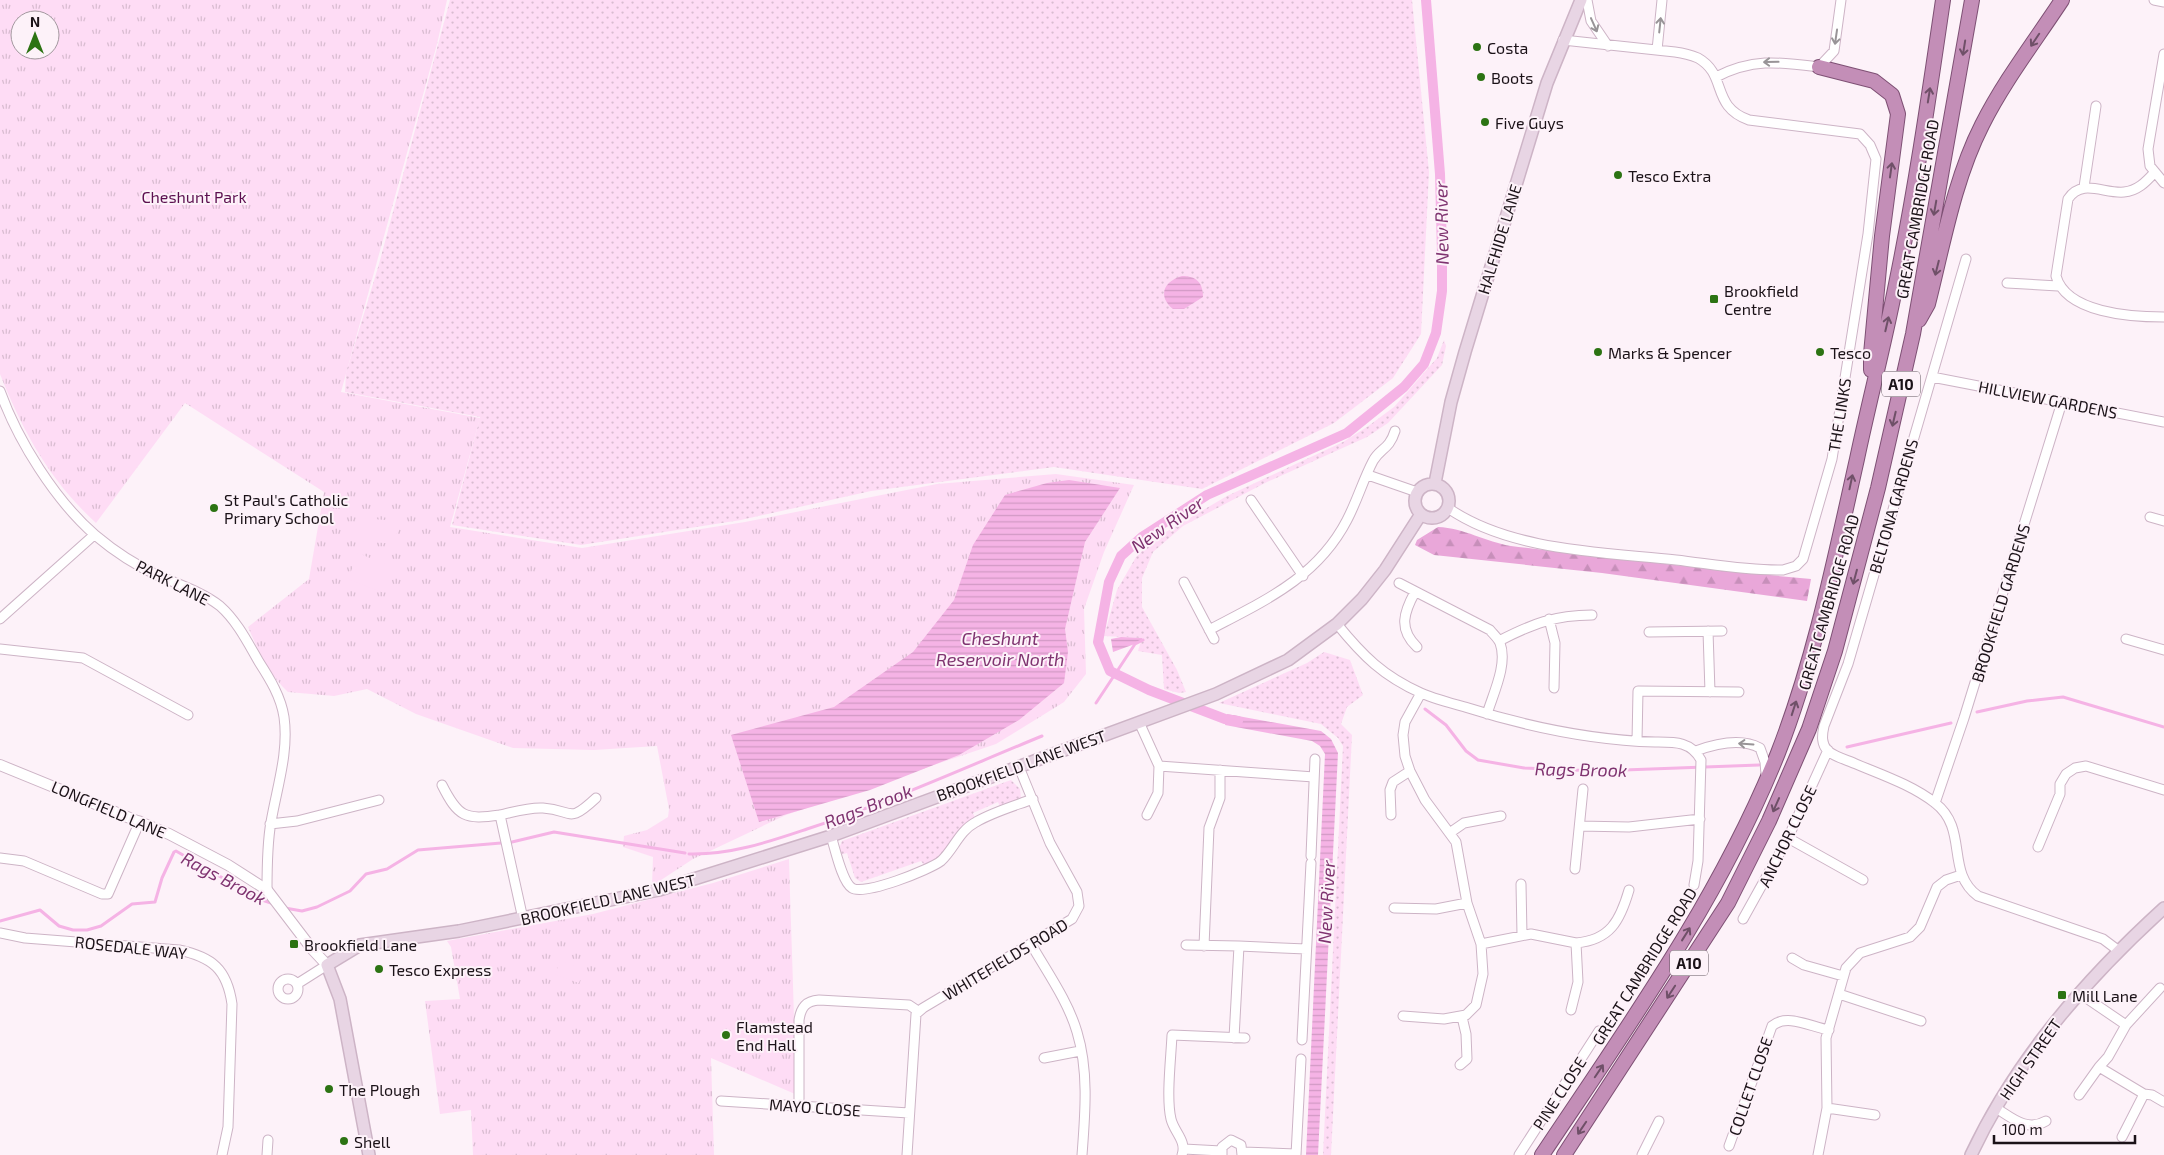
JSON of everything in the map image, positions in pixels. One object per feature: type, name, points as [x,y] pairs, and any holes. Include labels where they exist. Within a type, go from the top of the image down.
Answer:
[{"type":"highway","name":"GREAT CAMBRIDGE ROAD","points":[[1542,1155],[1702,910],[1745,828],[1789,723],[1804,676],[1834,563],[1895,289],[1930,95],[1943,0]]},
{"type":"highway","name":"GREAT CAMBRIDGE ROAD","points":[[1564,1155],[1728,903],[1769,821],[1796,760],[1835,651],[1878,488],[1912,334],[1972,0]]},
{"type":"highway","points":[[1912,334],[1928,304],[1957,192],[1981,126],[2002,89],[2062,0]]},
{"type":"highway","points":[[1819,67],[1874,81],[1892,94],[1898,114],[1882,236],[1871,354],[1872,389]]},
{"type":"main road","name":"HALFHIDE LANE","points":[[1435,483],[1451,402],[1465,352],[1547,83],[1580,0]]},
{"type":"main road","points":[[1435,483],[1445,489],[1448,494],[1448,508],[1442,516],[1436,518],[1421,514],[1414,504],[1417,492],[1424,485],[1435,483]]},
{"type":"main road","name":"BROOKFIELD LANE WEST","points":[[327,965],[360,945],[412,939],[523,919],[659,890],[831,836],[1258,676],[1288,660],[1337,624],[1362,599],[1385,570],[1421,514]]},
{"type":"main road","name":"HIGH STREET","points":[[1971,1155],[1996,1108],[2034,1050],[2079,993],[2164,908]]},
{"type":"main road","points":[[327,965],[340,999],[369,1155]]},
{"type":"street","points":[[1587,0],[1591,21],[1608,46]]},
{"type":"street","points":[[1657,50],[1662,0]]},
{"type":"street","points":[[1716,77],[1732,69],[1758,62],[1782,61],[1819,67],[1834,51],[1841,0]]},
{"type":"street","points":[[2154,0],[2164,2]]},
{"type":"street","name":"THE LINKS","points":[[1448,508],[1467,521],[1516,540],[1614,555],[1770,570],[1796,566],[1803,559],[1832,459],[1867,241],[1876,159],[1870,145],[1860,134],[1749,120],[1737,116],[1729,109],[1716,77],[1700,59],[1675,52],[1563,40]]},
{"type":"street","points":[[2164,54],[2149,141],[2149,160],[2154,173],[2164,183]]},
{"type":"street","points":[[2084,188],[2096,106]]},
{"type":"street","points":[[2154,173],[2136,189],[2125,192],[2084,188],[2073,191],[2068,199],[2056,276],[2058,286],[2065,294],[2075,300],[2111,312],[2164,317]]},
{"type":"street","name":"BELTONA GARDENS","points":[[1828,750],[1822,736],[1824,726],[1848,664],[1966,259]]},
{"type":"street","points":[[2007,283],[2058,286]]},
{"type":"street","name":"HILLVIEW GARDENS","points":[[1932,377],[2164,422]]},
{"type":"street","name":"PARK LANE","points":[[0,391],[11,420],[56,493],[94,535],[139,566],[201,594],[220,607],[236,624],[281,702],[285,725],[284,757],[270,824],[270,893]]},
{"type":"street","name":"BROOKFIELD GARDENS","points":[[1935,803],[1964,718],[2062,402]]},
{"type":"street","points":[[1209,630],[1251,608],[1302,576],[1314,566],[1346,522],[1372,462],[1390,444],[1395,431]]},
{"type":"street","points":[[1368,475],[1417,492]]},
{"type":"street","points":[[1251,500],[1302,576]]},
{"type":"street","points":[[2150,517],[2164,521]]},
{"type":"street","points":[[0,619],[94,535]]},
{"type":"street","points":[[1184,582],[1214,639]]},
{"type":"street","points":[[1398,583],[1490,630],[1500,641],[1502,652],[1501,664],[1487,714]]},
{"type":"street","points":[[1415,592],[1405,611],[1404,625],[1407,634],[1417,646]]},
{"type":"street","points":[[1500,641],[1549,619],[1564,615],[1592,614]]},
{"type":"street","points":[[1549,619],[1555,643],[1554,688]]},
{"type":"street","points":[[1337,624],[1359,651],[1380,670],[1421,693],[1487,714],[1574,736],[1674,742],[1696,751],[1701,760],[1701,772],[1698,861],[1694,885]]},
{"type":"street","points":[[1708,631],[1710,692]]},
{"type":"street","points":[[1649,632],[1722,631]]},
{"type":"street","points":[[2126,639],[2164,650]]},
{"type":"street","points":[[0,649],[84,658],[188,715]]},
{"type":"street","points":[[1637,741],[1638,691],[1739,692]]},
{"type":"street","points":[[1403,1016],[1462,1017],[1473,1009],[1479,995],[1483,974],[1482,944],[1466,903],[1460,858],[1451,832],[1425,800],[1410,771],[1404,750],[1404,727],[1421,693]]},
{"type":"street","points":[[1139,722],[1159,766],[1158,793],[1147,815]]},
{"type":"street","points":[[1696,751],[1719,743],[1754,744],[1760,748],[1765,762],[1766,781]]},
{"type":"street","points":[[1828,750],[1908,787],[1935,803],[1952,824],[1961,876],[1968,888],[1978,896],[2103,939],[2119,951]]},
{"type":"street","name":"ANCHOR CLOSE","points":[[1743,919],[1788,838],[1828,750]]},
{"type":"street","points":[[1302,1040],[1315,759]]},
{"type":"street","name":"LONGFIELD LANE","points":[[0,765],[140,821],[199,848],[270,893]]},
{"type":"street","points":[[1159,766],[1177,769],[1220,770],[1314,778]]},
{"type":"street","points":[[2038,847],[2060,794],[2060,784],[2066,774],[2075,768],[2086,766],[2164,790]]},
{"type":"street","name":"WHITEFIELDS ROAD","points":[[918,1011],[1072,919],[1078,911],[1080,902],[1077,892],[1050,843],[1019,767]]},
{"type":"street","points":[[1204,946],[1209,828],[1220,798],[1220,770]]},
{"type":"street","points":[[1391,815],[1390,790],[1393,782],[1410,771]]},
{"type":"street","points":[[442,785],[452,805],[461,813],[473,818],[543,808],[574,814],[583,810],[596,798]]},
{"type":"street","points":[[1575,869],[1583,789]]},
{"type":"street","points":[[831,836],[846,881],[852,888],[865,891],[934,866],[946,855],[971,825],[1032,799]]},
{"type":"street","points":[[270,824],[297,821],[379,800]]},
{"type":"street","points":[[500,815],[523,919]]},
{"type":"street","points":[[1451,832],[1464,823],[1501,816]]},
{"type":"street","points":[[1580,826],[1629,827],[1700,819]]},
{"type":"street","points":[[0,858],[24,861],[102,894],[108,894],[140,821]]},
{"type":"street","points":[[1788,838],[1863,880]]},
{"type":"street","points":[[1818,1155],[1827,1108],[1826,1048],[1828,1030],[1849,964],[1860,953],[1910,938],[1920,926],[1936,887],[1946,880],[1961,876]]},
{"type":"street","points":[[1520,884],[1522,935]]},
{"type":"street","points":[[1482,944],[1522,935],[1540,935],[1576,943],[1597,939],[1609,932],[1624,908],[1629,890]]},
{"type":"street","points":[[270,893],[327,965],[297,984]]},
{"type":"street","points":[[1394,908],[1436,909],[1466,903]]},
{"type":"street","name":"ROSEDALE WAY","points":[[0,933],[25,938],[179,950],[202,956],[218,968],[228,986],[232,1004],[228,1127],[222,1155]]},
{"type":"street","points":[[1571,1010],[1578,982],[1576,943]]},
{"type":"street","points":[[1031,944],[1064,1001],[1078,1034],[1084,1066],[1082,1155]]},
{"type":"street","points":[[1186,945],[1306,949]]},
{"type":"street","points":[[1234,1038],[1239,946]]},
{"type":"street","points":[[1792,958],[1804,965],[1844,976]]},
{"type":"street","points":[[2079,1095],[2108,1057],[2126,1024],[2160,988]]},
{"type":"street","points":[[2079,993],[2126,1024]]},
{"type":"street","points":[[1839,994],[1921,1021]]},
{"type":"street","points":[[799,1105],[799,1020],[801,1010],[807,1003],[819,1000],[910,1005],[918,1011],[914,1027],[907,1155]]},
{"type":"street","points":[[1460,1065],[1468,1059],[1466,1034],[1462,1017]]},
{"type":"street","name":"COLLET CLOSE","points":[[1729,1146],[1772,1026],[1787,1020],[1828,1030]]},
{"type":"street","name":"PINE CLOSE","points":[[1519,1155],[1598,1031]]},
{"type":"street","points":[[1245,1038],[1172,1035],[1170,1110],[1174,1128],[1182,1140],[1183,1152],[1222,1153],[1227,1142],[1235,1141],[1241,1145],[1243,1153],[1296,1155],[1301,1059]]},
{"type":"street","points":[[1044,1058],[1080,1051]]},
{"type":"street","points":[[2099,1067],[2144,1094],[2152,1094],[2164,1102]]},
{"type":"street","points":[[2122,1137],[2144,1094]]},
{"type":"street","name":"MAYO CLOSE","points":[[721,1101],[909,1113]]},
{"type":"street","points":[[1827,1108],[1875,1115]]},
{"type":"street","points":[[1996,1108],[2028,1126],[2035,1126],[2046,1121]]},
{"type":"street","points":[[1642,1155],[1659,1121]]},
{"type":"street","points":[[267,1155],[268,1140]]},
{"type":"green space","name":"Cheshunt Park","points":[[0,0],[447,0],[437,44],[341,392],[480,418],[450,527],[582,548],[745,522],[937,484],[1056,474],[1134,485],[1104,552],[1084,609],[1086,674],[1064,702],[996,744],[786,815],[693,859],[652,886],[653,857],[623,847],[624,836],[647,830],[668,817],[669,809],[657,746],[594,750],[513,748],[416,714],[367,689],[334,696],[288,692],[270,670],[248,627],[309,579],[324,492],[185,403],[96,523],[51,473],[28,436],[0,374]]},
{"type":"green space","points":[[450,0],[1412,0],[1429,172],[1421,334],[1393,378],[1334,423],[1202,489],[1054,467],[871,491],[741,520],[581,545],[452,525],[480,417],[345,392],[346,373],[379,264]]},
{"type":"green space","points":[[1444,340],[1446,346],[1442,365],[1388,423],[1367,437],[1267,482],[1183,526],[1153,552],[1142,578],[1142,607],[1177,670],[1186,692],[1179,693],[1164,689],[1162,655],[1138,651],[1142,638],[1104,636],[1117,590],[1136,557],[1154,539],[1227,496],[1343,442],[1367,427],[1394,407],[1437,358]]},
{"type":"green space","points":[[361,518],[398,521],[396,544],[359,541]]},
{"type":"green space","points":[[1438,527],[1457,530],[1511,546],[1811,579],[1807,601],[1602,573],[1434,555],[1415,545],[1417,540]]},
{"type":"green space","points":[[358,553],[394,568],[384,593],[348,579]]},
{"type":"green space","points":[[1324,652],[1350,660],[1363,695],[1347,707],[1341,724],[1352,735],[1331,1155],[1323,1155],[1343,746],[1338,738],[1321,724],[1219,703],[1307,663]]},
{"type":"green space","points":[[1011,780],[1020,789],[1021,799],[1001,809],[998,802],[973,813],[975,818],[942,855],[925,866],[921,861],[861,882],[855,878],[847,853],[840,855],[842,841]]},
{"type":"green space","points":[[789,859],[795,1094],[711,1058],[714,1155],[473,1155],[471,1110],[440,1114],[425,1001],[460,999],[451,947],[447,941],[593,914],[713,883]]},
{"type":"green space","points":[[560,960],[584,969],[579,983],[555,975]]},
{"type":"water","points":[[1182,276],[1191,277],[1198,281],[1202,287],[1203,297],[1184,309],[1173,309],[1165,299],[1165,290],[1171,281]]},
{"type":"water","name":"Cheshunt Reservoir North","points":[[1069,480],[1120,488],[1085,542],[1065,629],[1068,652],[1064,683],[1019,720],[959,755],[870,790],[759,822],[731,735],[834,707],[913,652],[954,600],[973,545],[1005,495],[1047,483]]},
{"type":"water","points":[[1121,637],[1142,638],[1143,641],[1113,652],[1111,639]]},
{"type":"water","points":[[1227,714],[1321,731],[1331,739],[1338,753],[1318,1155],[1306,1155],[1325,754],[1320,746],[1312,741],[1225,725]]},
{"type":"waterway","name":"New River","points":[[1238,721],[1225,719],[1149,690],[1110,671],[1098,642],[1109,582],[1121,556],[1142,537],[1207,495],[1347,433],[1404,387],[1424,364],[1436,333],[1442,291],[1440,174],[1426,0]]},
{"type":"waterway","name":"Rags Brook","points":[[1096,703],[1135,644],[1143,640]]},
{"type":"waterway","name":"Rags Brook","points":[[1977,712],[2027,701],[2063,697],[2164,727]]},
{"type":"waterway","name":"Rags Brook","points":[[1425,709],[1446,725],[1466,751],[1478,760],[1524,768],[1597,771],[1759,765]]},
{"type":"waterway","name":"Rags Brook","points":[[1847,747],[1951,723]]},
{"type":"waterway","name":"Rags Brook","points":[[689,854],[735,850],[764,843],[837,819],[896,797],[1042,736]]},
{"type":"waterway","name":"Rags Brook","points":[[285,908],[302,911],[317,907],[350,891],[366,874],[387,869],[418,850],[512,842],[554,832],[685,853]]},
{"type":"waterway","name":"Rags Brook","points":[[0,921],[40,910],[59,926],[73,930],[87,930],[101,926],[132,904],[155,902],[162,878],[176,851],[259,899],[274,904]]},
{"type":"place","name":"Costa","points":[[1477,47]]},
{"type":"place","name":"Boots","points":[[1481,77]]},
{"type":"place","name":"Five Guys","points":[[1485,122]]},
{"type":"place","name":"Tesco Extra","points":[[1618,175]]},
{"type":"place","name":"Brookfield Centre","points":[[1714,299]]},
{"type":"place","name":"Marks & Spencer","points":[[1598,352]]},
{"type":"place","name":"Tesco","points":[[1820,352]]},
{"type":"place","name":"St Paul's Catholic Primary School","points":[[214,508]]},
{"type":"place","name":"Brookfield Lane","points":[[294,944]]},
{"type":"place","name":"Tesco Express","points":[[379,969]]},
{"type":"place","name":"Mill Lane","points":[[2062,995]]},
{"type":"place","name":"Flamstead End Hall","points":[[726,1035]]},
{"type":"place","name":"The Plough","points":[[329,1089]]},
{"type":"place","name":"Shell","points":[[344,1141]]}]
